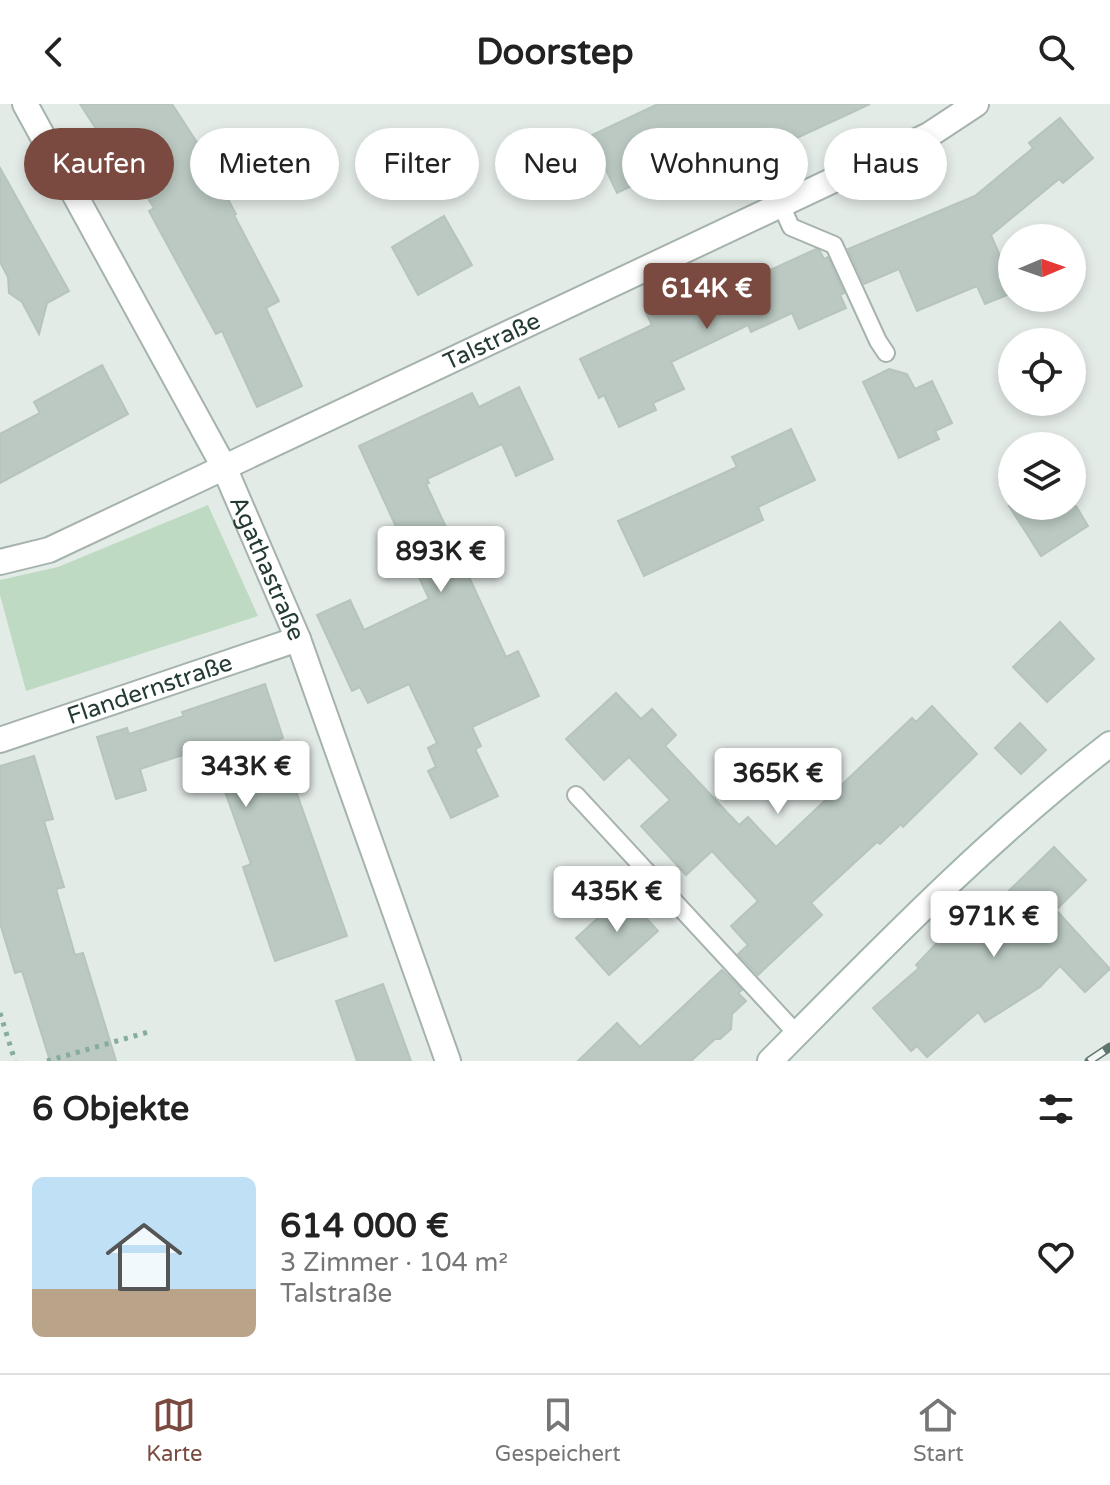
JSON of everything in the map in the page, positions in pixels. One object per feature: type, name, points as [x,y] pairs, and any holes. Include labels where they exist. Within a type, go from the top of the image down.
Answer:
[{"type":"street","name":"Agathastraße","points":[[25,104],[224,467],[298,639],[448,1061]]},
{"type":"street","name":"Talstraße","points":[[0,562],[49,550],[929,135],[976,104]]},
{"type":"street","name":"Flandernstraße","points":[[0,740],[298,639]]},
{"type":"street","points":[[770,1061],[898,931],[987,848],[1110,744]]},
{"type":"lane","points":[[781,205],[791,227],[834,245],[886,353]]},
{"type":"lane","points":[[576,795],[797,1034]]},
{"type":"path","points":[[0,1013],[15,1061]]},
{"type":"path","points":[[47,1061],[152,1031]]},
{"type":"green space","points":[[208,505],[258,616],[26,691],[0,595],[0,580],[58,567]]},
{"type":"building","points":[[80,104],[172,104],[190,132],[190,200],[228,200],[279,301],[266,308],[302,386],[257,407],[222,331],[216,334],[149,211],[154,208],[149,200],[174,200],[174,128],[95,128]]},
{"type":"building","points":[[658,104],[870,104],[808,133],[808,128],[622,128],[622,191],[617,193],[606,170],[606,128]]},
{"type":"building","points":[[1060,118],[1093,158],[1063,183],[1059,179],[1004,224],[998,224],[998,229],[991,235],[998,251],[998,299],[985,304],[977,286],[917,311],[899,269],[864,284],[848,249],[975,196],[1033,148],[1029,143]]},
{"type":"building","points":[[0,168],[69,291],[47,303],[39,334],[22,302],[9,293],[8,277],[0,262]]},
{"type":"building","points":[[444,216],[472,265],[418,295],[392,247]]},
{"type":"building","points":[[816,249],[824,259],[828,257],[844,293],[840,295],[846,308],[799,329],[792,313],[751,332],[748,325],[671,362],[684,389],[653,403],[656,410],[619,427],[604,395],[599,398],[580,359],[652,325],[645,311],[685,292],[692,306]]},
{"type":"building","points":[[102,365],[128,414],[0,483],[0,434],[40,413],[34,402]]},
{"type":"building","points":[[889,369],[907,374],[915,389],[932,381],[952,423],[935,431],[939,439],[899,458],[863,382]]},
{"type":"building","points":[[519,387],[553,459],[516,476],[502,444],[427,479],[429,483],[426,484],[506,657],[518,651],[539,696],[472,727],[481,746],[475,749],[498,796],[451,818],[428,771],[436,767],[428,748],[437,743],[409,684],[368,703],[360,687],[352,691],[317,615],[350,600],[364,630],[429,599],[359,446],[472,393],[479,407]]},
{"type":"building","points":[[791,429],[815,480],[758,507],[763,520],[644,576],[618,521],[737,467],[732,457]]},
{"type":"building","points":[[1018,520],[1084,520],[1088,526],[1041,556]]},
{"type":"building","points":[[1060,622],[1094,659],[1047,702],[1013,667]]},
{"type":"building","points":[[265,684],[283,738],[278,740],[347,936],[275,961],[243,867],[251,864],[214,761],[200,766],[195,751],[140,769],[146,790],[116,799],[97,737],[127,728],[129,734]]},
{"type":"building","points":[[616,693],[641,719],[652,709],[676,735],[665,746],[739,825],[748,817],[776,847],[912,718],[916,722],[932,706],[977,754],[903,827],[901,824],[880,844],[877,842],[811,903],[822,915],[758,975],[738,954],[748,945],[731,926],[758,901],[712,851],[686,875],[641,826],[670,800],[629,757],[604,780],[566,739]]},
{"type":"building","points":[[1020,723],[1046,750],[1021,774],[995,748]]},
{"type":"building","points":[[34,756],[53,819],[44,821],[64,887],[56,889],[75,955],[83,953],[116,1061],[50,1061],[22,971],[15,973],[0,923],[0,766]]},
{"type":"building","points":[[1054,847],[1086,880],[1056,910],[1110,969],[1085,992],[1060,966],[1040,987],[985,1022],[978,1012],[927,1057],[917,1046],[911,1051],[873,1008],[919,968],[916,965],[952,927],[981,902],[989,910]]},
{"type":"building","points":[[624,894],[658,931],[609,975],[576,938]]},
{"type":"building","points":[[722,970],[742,990],[738,993],[746,1001],[732,1014],[731,1029],[691,1061],[578,1061],[617,1023],[640,1047]]},
{"type":"building","points":[[383,984],[411,1061],[357,1061],[336,1001]]},
{"type":"railway","points":[[1089,1061],[1110,1047]]}]
